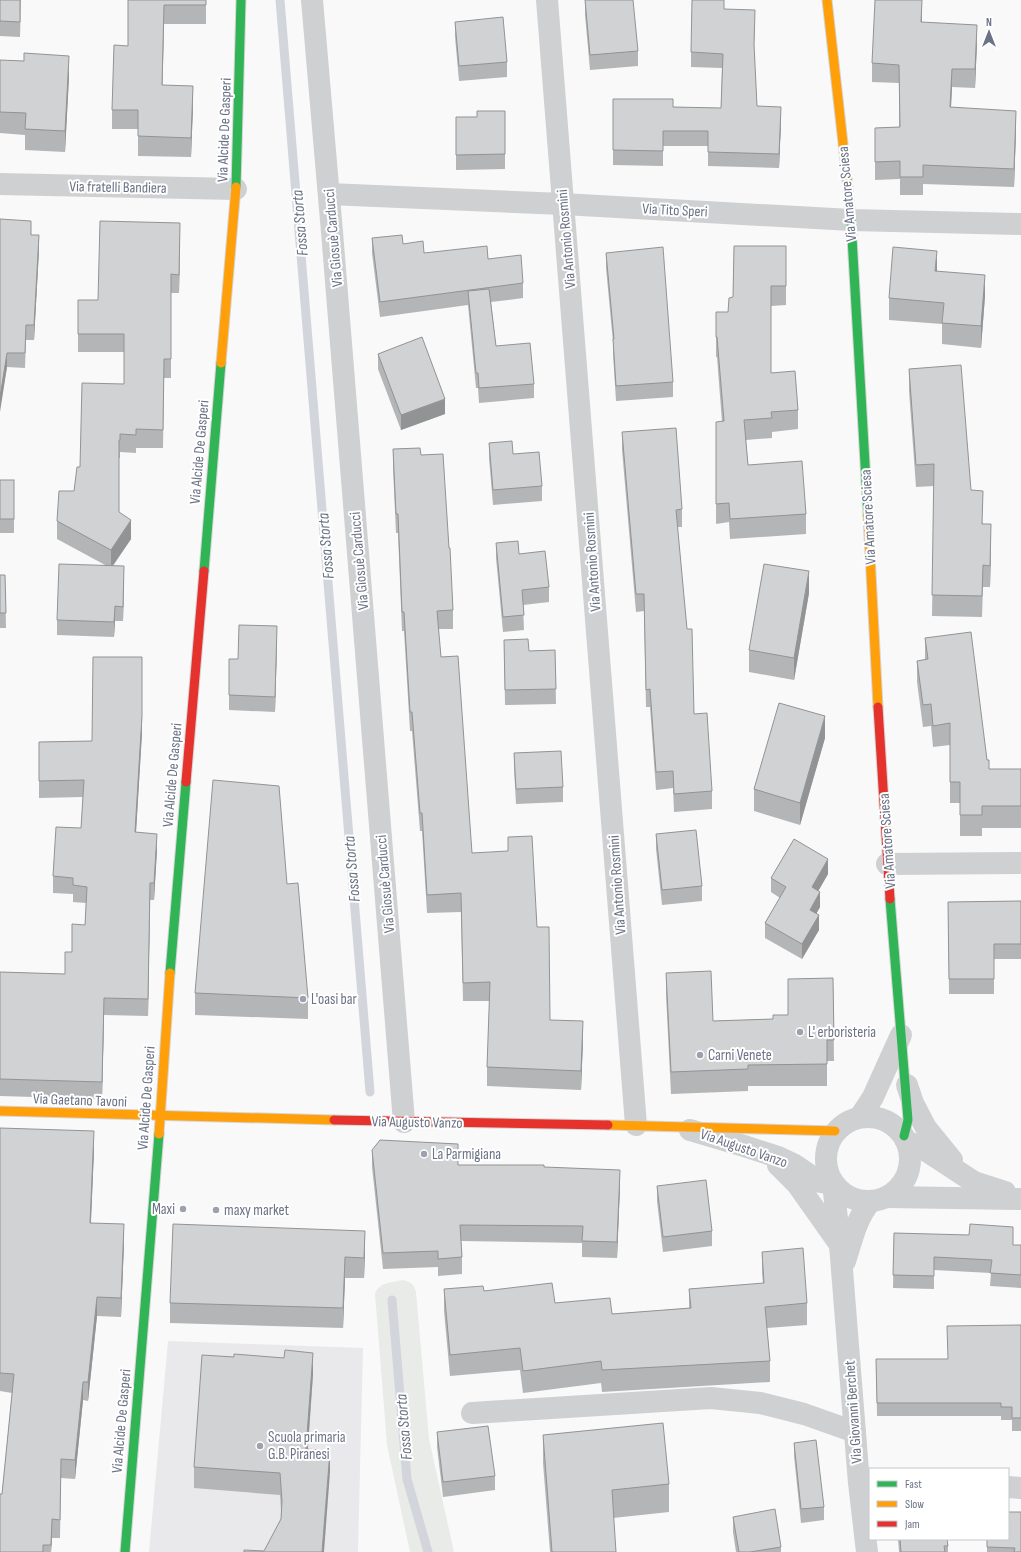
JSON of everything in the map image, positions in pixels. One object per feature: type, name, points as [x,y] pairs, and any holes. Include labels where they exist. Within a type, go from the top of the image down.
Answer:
[{"type":"street","name":"Via Alcide De Gasperi","points":[[125,1552],[160,1117],[165,1024],[236,189],[241,0]]},
{"type":"street","name":"Via Giosuè Carducci","points":[[312,0],[404,1122]]},
{"type":"street","name":"Via Antonio Rosmini","points":[[547,0],[636,1125]]},
{"type":"street","name":"Via Amatore Sciesa","points":[[827,0],[851,220],[888,864],[908,1120],[905,1138]]},
{"type":"street","name":"Via fratelli Bandiera","points":[[0,184],[236,189]]},
{"type":"street","name":"Via Tito Speri","points":[[329,194],[564,204],[851,220],[1021,224]]},
{"type":"street","points":[[888,864],[1021,863]]},
{"type":"street","name":"Via Amatore Sciesa","points":[[860,1117],[873,1097],[901,1035]]},
{"type":"street","points":[[905,1080],[913,1103],[926,1128],[953,1161],[974,1182]]},
{"type":"street","name":"Via Gaetano Tavoni","points":[[0,1111],[160,1117]]},
{"type":"street","name":"Via Augusto Vanzo","points":[[160,1117],[636,1125],[835,1131],[846,1122],[860,1117],[873,1117],[886,1120],[897,1128],[905,1138],[974,1182],[1021,1198]]},
{"type":"street","name":"Via Augusto Vanzo","points":[[674,1126],[766,1153],[795,1165],[820,1182],[833,1184],[843,1194],[856,1200],[1021,1198]]},
{"type":"street","points":[[833,1184],[827,1172],[825,1158],[828,1144],[835,1131]]},
{"type":"street","points":[[878,1199],[898,1189],[905,1179],[909,1167],[910,1155],[905,1138]]},
{"type":"street","points":[[766,1153],[797,1184],[840,1245]]},
{"type":"street","name":"Via Giovanni Berchet","points":[[833,1184],[840,1245],[855,1432],[864,1483],[867,1552]]},
{"type":"street","name":"Via Giovanni Berchet","points":[[842,1272],[861,1212],[878,1199]]},
{"type":"street","points":[[472,1413],[711,1398],[760,1403],[804,1414],[855,1432]]},
{"type":"street","points":[[1009,1487],[1021,1488]]},
{"type":"shaded area","points":[[402,1280],[411,1283],[416,1292],[429,1439],[454,1552],[410,1552],[387,1445],[375,1294],[382,1285]]},
{"type":"shaded area","name":"Scuola primaria G.B. Piranesi","points":[[168,1341],[363,1348],[358,1552],[149,1552]]},
{"type":"building","points":[[0,0],[20,0],[20,22],[0,21]]},
{"type":"building","points":[[128,0],[206,0],[206,5],[164,5],[162,85],[193,86],[191,138],[138,136],[138,110],[112,110],[114,45],[128,46]]},
{"type":"building","points":[[585,0],[633,0],[638,51],[590,55]]},
{"type":"building","points":[[692,0],[724,0],[724,9],[755,10],[754,44],[757,106],[781,107],[779,154],[708,152],[708,131],[663,131],[663,151],[613,150],[613,99],[673,99],[673,107],[721,108],[723,54],[691,52]]},
{"type":"building","points":[[875,0],[922,0],[921,22],[977,25],[975,69],[952,69],[950,107],[1016,111],[1014,169],[923,165],[923,177],[900,177],[900,161],[875,162],[875,128],[900,127],[899,65],[872,63]]},
{"type":"building","points":[[503,17],[507,62],[459,66],[455,22]]},
{"type":"building","points":[[24,53],[69,56],[65,131],[25,129],[26,113],[0,112],[0,60],[24,61]]},
{"type":"building","points":[[477,111],[505,111],[505,154],[456,155],[456,117],[477,117]]},
{"type":"building","points":[[0,219],[31,221],[31,235],[39,235],[34,325],[26,325],[25,353],[7,353],[0,397]]},
{"type":"building","points":[[100,221],[180,223],[179,275],[171,274],[171,359],[164,359],[163,430],[136,429],[136,435],[120,434],[119,512],[131,520],[111,550],[57,521],[59,491],[74,491],[77,467],[80,467],[82,383],[124,384],[124,334],[78,334],[78,300],[98,300]]},
{"type":"building","points":[[402,235],[403,244],[423,241],[424,253],[487,246],[488,259],[521,255],[523,283],[380,302],[372,238]]},
{"type":"building","points":[[734,246],[786,246],[786,286],[771,286],[771,373],[795,371],[798,410],[771,412],[772,418],[744,420],[748,465],[802,461],[806,514],[730,519],[729,503],[716,504],[716,422],[724,421],[716,337],[716,312],[728,312],[729,298],[733,297]]},
{"type":"building","points":[[663,247],[673,382],[616,386],[614,339],[606,253]]},
{"type":"building","points":[[893,247],[937,251],[935,271],[985,275],[981,326],[942,323],[944,303],[889,298]]},
{"type":"building","points":[[489,289],[496,346],[530,343],[534,384],[479,388],[478,373],[476,373],[468,291]]},
{"type":"building","points":[[422,337],[445,399],[401,415],[378,354]]},
{"type":"building","points":[[961,365],[971,490],[983,491],[982,524],[991,524],[990,566],[983,565],[982,596],[932,595],[934,464],[916,465],[909,369]]},
{"type":"building","points":[[676,428],[682,509],[676,510],[687,629],[692,629],[694,714],[707,713],[712,791],[674,794],[673,771],[656,772],[650,689],[646,690],[644,594],[636,594],[622,432]]},
{"type":"building","points":[[512,441],[513,454],[539,452],[542,486],[493,490],[489,443]]},
{"type":"building","points":[[420,448],[421,455],[443,454],[453,610],[437,611],[441,657],[458,656],[472,853],[508,851],[508,837],[532,836],[537,927],[549,927],[550,1020],[583,1021],[581,1071],[487,1067],[490,982],[463,983],[461,893],[427,895],[422,813],[420,813],[412,712],[410,712],[404,612],[402,612],[398,514],[396,514],[393,449]]},
{"type":"building","points":[[0,480],[14,480],[14,519],[0,519]]},
{"type":"building","points":[[518,541],[519,554],[545,551],[549,587],[522,590],[524,615],[503,617],[496,543]]},
{"type":"building","points":[[59,564],[124,566],[123,607],[115,606],[114,622],[57,620]]},
{"type":"building","points":[[764,564],[809,571],[794,658],[749,650]]},
{"type":"building","points":[[0,575],[5,575],[6,613],[0,613]]},
{"type":"building","points":[[239,625],[277,626],[275,697],[229,695],[229,659],[238,659]]},
{"type":"building","points":[[971,632],[989,769],[1021,769],[1021,806],[982,806],[982,815],[960,815],[960,782],[950,782],[950,723],[933,726],[931,704],[923,705],[917,661],[928,659],[925,638]]},
{"type":"building","points":[[528,639],[529,651],[555,650],[556,689],[505,690],[504,640]]},
{"type":"building","points":[[93,657],[142,657],[142,716],[135,832],[157,834],[154,883],[150,883],[148,999],[104,998],[102,1082],[0,1079],[0,972],[65,974],[65,952],[72,952],[72,924],[85,925],[87,887],[73,885],[73,878],[53,876],[56,827],[81,828],[84,780],[39,781],[39,742],[92,741]]},
{"type":"building","points":[[779,703],[825,716],[800,803],[754,789]]},
{"type":"building","points":[[561,751],[563,787],[516,789],[514,753]]},
{"type":"building","points":[[213,780],[279,786],[287,884],[298,883],[308,998],[195,993]]},
{"type":"building","points":[[696,830],[702,886],[662,890],[656,834]]},
{"type":"building","points":[[794,839],[828,859],[812,887],[820,892],[810,910],[819,915],[802,944],[765,923],[786,887],[771,878]]},
{"type":"building","points":[[1021,901],[1021,944],[994,944],[994,979],[949,979],[948,902]]},
{"type":"building","points":[[711,971],[713,1021],[773,1019],[773,1015],[788,1015],[788,979],[833,978],[834,1040],[827,1040],[827,1064],[748,1065],[748,1069],[671,1072],[666,973]]},
{"type":"building","points":[[0,1128],[94,1131],[90,1223],[124,1224],[121,1298],[97,1297],[88,1382],[83,1382],[75,1460],[61,1459],[60,1520],[52,1519],[51,1545],[43,1545],[43,1552],[0,1552],[0,1494],[2,1494],[14,1374],[0,1373]]},
{"type":"building","points":[[380,1140],[458,1144],[458,1165],[544,1165],[544,1167],[620,1170],[617,1242],[582,1241],[583,1226],[460,1225],[462,1257],[438,1259],[438,1251],[383,1253],[372,1150]]},
{"type":"building","points":[[706,1180],[712,1231],[663,1237],[657,1186]]},
{"type":"building","points":[[173,1224],[365,1231],[364,1258],[345,1257],[343,1308],[170,1303]]},
{"type":"building","points":[[970,1224],[1013,1227],[1013,1245],[1021,1245],[1021,1275],[990,1273],[992,1260],[934,1257],[934,1276],[893,1275],[894,1233],[969,1235]]},
{"type":"building","points":[[803,1248],[807,1303],[765,1307],[770,1361],[602,1370],[601,1361],[523,1371],[520,1348],[450,1355],[444,1289],[483,1286],[484,1291],[552,1283],[555,1303],[610,1298],[612,1314],[691,1308],[689,1289],[764,1283],[762,1252]]},
{"type":"building","points":[[1021,1325],[1021,1418],[1012,1418],[1012,1407],[1001,1407],[1001,1403],[877,1403],[876,1359],[948,1359],[947,1326]]},
{"type":"building","points":[[285,1350],[313,1353],[306,1449],[330,1451],[322,1552],[244,1552],[244,1550],[264,1551],[281,1519],[282,1501],[280,1473],[194,1467],[202,1355],[234,1357],[234,1354],[284,1358]]},
{"type":"building","points":[[663,1423],[669,1484],[612,1490],[616,1552],[552,1552],[543,1435]]},
{"type":"building","points":[[488,1426],[495,1476],[443,1482],[437,1432]]},
{"type":"building","points":[[816,1440],[824,1507],[801,1509],[794,1443]]},
{"type":"building","points":[[775,1509],[781,1547],[750,1552],[739,1552],[733,1517]]},
{"type":"building","points":[[1009,1512],[1021,1512],[1021,1552],[1014,1552],[1015,1548],[987,1547],[987,1540],[1009,1540]]},
{"type":"building","points":[[900,1540],[947,1540],[948,1546],[944,1546],[945,1552],[901,1552]]},
{"type":"waterway","name":"Fossa Storta","points":[[280,0],[370,1092]]},
{"type":"waterway","name":"Fossa Storta","points":[[392,1300],[407,1479],[428,1552]]},
{"type":"traffic: fast","points":[[236,187],[241,0]]},
{"type":"traffic: fast","points":[[847,179],[851,220],[868,516]]},
{"type":"traffic: fast","points":[[204,571],[221,363]]},
{"type":"traffic: fast","points":[[170,973],[186,782]]},
{"type":"traffic: fast","points":[[890,899],[908,1120],[904,1136]]},
{"type":"traffic: fast","points":[[125,1552],[159,1134]]},
{"type":"traffic: slow","points":[[827,0],[847,179]]},
{"type":"traffic: slow","points":[[221,363],[236,187]]},
{"type":"traffic: slow","points":[[868,516],[878,707]]},
{"type":"traffic: slow","points":[[159,1134],[170,973]]},
{"type":"traffic: slow","points":[[0,1111],[334,1120]]},
{"type":"traffic: slow","points":[[608,1125],[835,1131]]},
{"type":"traffic: jam","points":[[186,782],[204,571]]},
{"type":"traffic: jam","points":[[878,707],[890,899]]},
{"type":"traffic: jam","points":[[334,1120],[608,1125]]},
{"type":"place","name":"L'oasi bar","points":[[303,999]]},
{"type":"place","name":"L' erboristeria","points":[[800,1032]]},
{"type":"place","name":"Carni Venete","points":[[700,1055]]},
{"type":"place","name":"La Parmigiana","points":[[424,1154]]},
{"type":"place","name":"Maxi","points":[[183,1209]]},
{"type":"place","name":"maxy market","points":[[216,1210]]},
{"type":"place","name":"Scuola primaria G.B. Piranesi","points":[[260,1446]]}]
